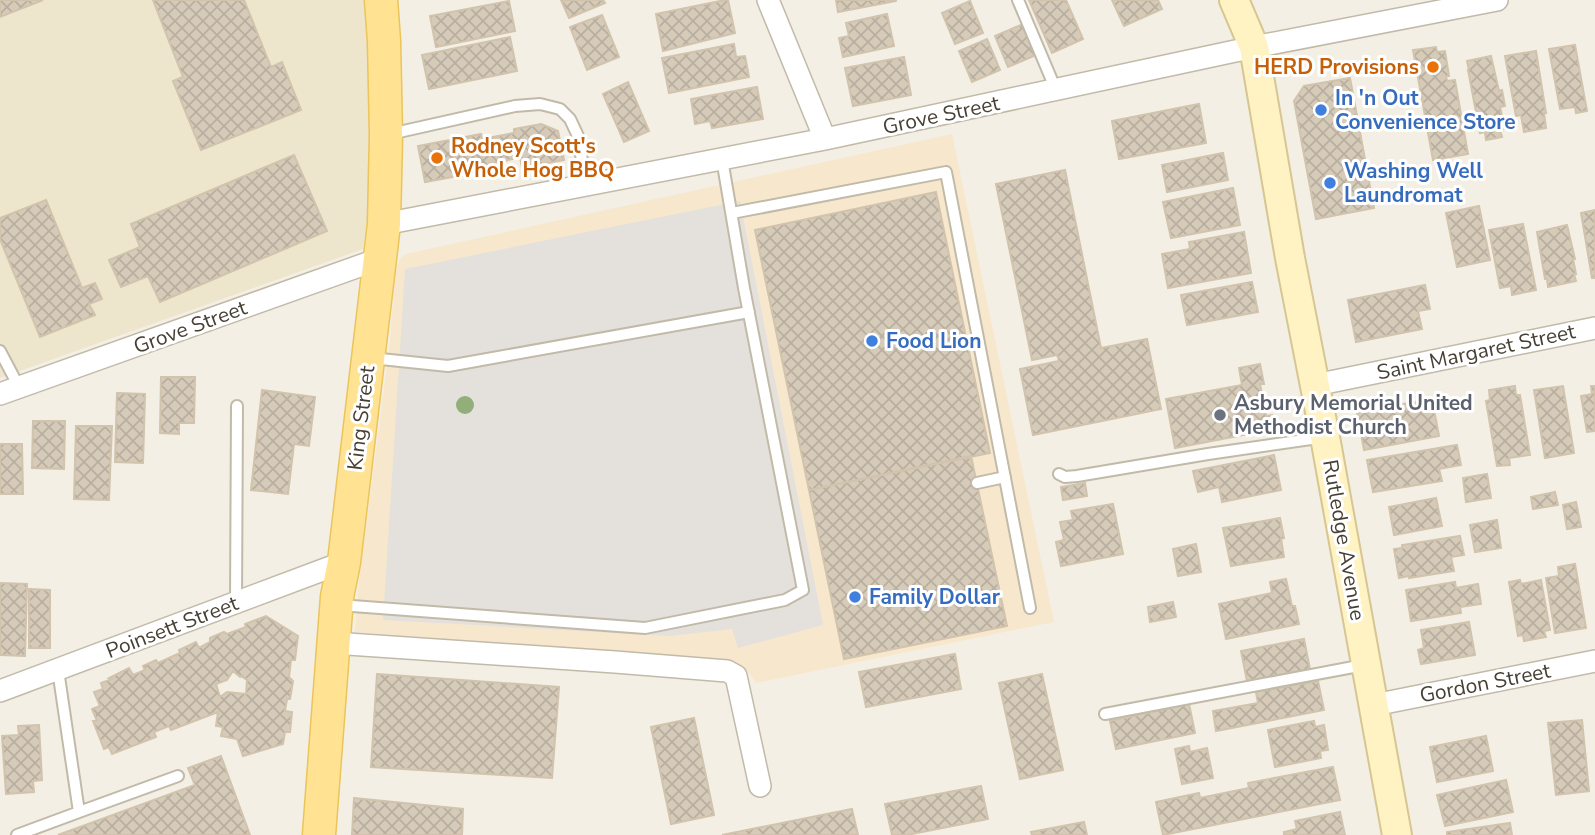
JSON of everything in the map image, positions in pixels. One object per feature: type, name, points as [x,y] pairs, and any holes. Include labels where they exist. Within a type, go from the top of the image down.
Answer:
[{"type":"main road","name":"King Street","points":[[319,835],[336,604],[344,562],[384,224],[386,135],[381,0]]},
{"type":"main road","name":"Rutledge Avenue","points":[[1234,0],[1254,47],[1290,258],[1397,835]]},
{"type":"street","points":[[768,0],[825,139]]},
{"type":"street","name":"Grove Street","points":[[384,224],[825,139],[1432,6],[1497,0]]},
{"type":"street","name":"Grove Street","points":[[10,391],[379,259]]},
{"type":"street","name":"Saint Margaret Street","points":[[1315,385],[1595,328]]},
{"type":"street","name":"Poinsett Street","points":[[0,691],[344,562]]},
{"type":"street","points":[[333,643],[727,671],[736,676],[760,786]]},
{"type":"street","name":"Gordon Street","points":[[1374,705],[1595,661]]},
{"type":"lane","points":[[1018,0],[1056,90]]},
{"type":"lane","points":[[386,135],[515,106],[540,104],[560,109],[570,119],[578,136],[586,185]]},
{"type":"lane","points":[[336,604],[645,628],[785,600],[803,590],[722,159]]},
{"type":"lane","points":[[732,213],[946,173],[1030,608]]},
{"type":"lane","points":[[368,358],[448,366],[749,312]]},
{"type":"lane","points":[[0,351],[10,391]]},
{"type":"lane","points":[[236,603],[237,405]]},
{"type":"lane","points":[[1059,474],[1077,477],[1325,436]]},
{"type":"lane","points":[[977,483],[1005,477]]},
{"type":"lane","points":[[1105,714],[1367,665]]},
{"type":"lane","points":[[58,670],[79,812]]},
{"type":"lane","points":[[17,835],[178,776]]},
{"type":"shaded area","points":[[0,0],[365,0],[370,127],[368,214],[363,249],[0,378]]},
{"type":"shaded area","points":[[952,134],[1054,622],[756,683],[747,670],[732,661],[355,632],[359,581],[390,343],[395,271],[400,259],[406,254]]},
{"type":"shaded area","points":[[740,201],[823,625],[738,648],[732,629],[670,636],[383,620],[405,269]]},
{"type":"building","points":[[0,0],[43,0],[0,17]]},
{"type":"building","points":[[153,0],[244,0],[271,67],[282,62],[301,110],[201,150],[173,81],[183,77]]},
{"type":"building","points":[[561,0],[603,0],[605,3],[569,18]]},
{"type":"building","points":[[728,0],[735,33],[663,51],[656,14]]},
{"type":"building","points":[[836,0],[896,0],[896,1],[838,12]]},
{"type":"building","points":[[1029,0],[1066,0],[1083,39],[1052,53]]},
{"type":"building","points":[[1112,0],[1158,0],[1162,9],[1124,26]]},
{"type":"building","points":[[509,1],[515,31],[436,47],[430,16]]},
{"type":"building","points":[[970,1],[983,33],[955,44],[942,13]]},
{"type":"building","points":[[887,14],[894,46],[843,57],[839,38],[849,36],[846,23]]},
{"type":"building","points":[[602,15],[619,57],[587,70],[570,27]]},
{"type":"building","points":[[1023,24],[1036,55],[1008,67],[995,36]]},
{"type":"building","points":[[510,37],[517,71],[429,89],[422,55]]},
{"type":"building","points":[[987,39],[1000,70],[972,82],[959,51]]},
{"type":"building","points":[[734,44],[736,57],[745,56],[749,77],[669,93],[662,58]]},
{"type":"building","points":[[1575,45],[1587,111],[1576,113],[1575,107],[1560,109],[1549,49]]},
{"type":"building","name":"HERD Provisions","points":[[1436,47],[1437,52],[1445,51],[1449,76],[1446,76],[1447,81],[1455,80],[1468,154],[1433,160],[1413,50]]},
{"type":"building","points":[[1536,51],[1546,128],[1524,132],[1521,115],[1516,116],[1505,56]]},
{"type":"building","points":[[1491,56],[1499,91],[1502,90],[1505,106],[1500,107],[1505,129],[1500,130],[1502,137],[1486,140],[1485,132],[1480,133],[1467,61]]},
{"type":"building","points":[[904,57],[911,95],[853,106],[845,68]]},
{"type":"building","points":[[1350,78],[1374,208],[1316,219],[1294,101],[1304,86]]},
{"type":"building","points":[[628,82],[649,131],[624,142],[603,94]]},
{"type":"building","points":[[757,87],[763,119],[712,128],[710,121],[695,124],[691,99]]},
{"type":"building","points":[[1199,104],[1206,143],[1119,159],[1112,121]]},
{"type":"building","points":[[541,124],[558,131],[564,160],[522,168],[517,140],[510,141],[513,159],[490,164],[491,170],[425,182],[418,146],[481,134],[482,139]]},
{"type":"building","points":[[1223,153],[1228,180],[1167,192],[1162,165]]},
{"type":"building","points":[[294,155],[327,231],[160,302],[148,276],[121,287],[109,260],[140,247],[131,224]]},
{"type":"building","points":[[1065,170],[1101,348],[1147,339],[1161,409],[1033,435],[1020,369],[1059,361],[1057,355],[1032,360],[996,184]]},
{"type":"building","points":[[1233,188],[1240,225],[1171,238],[1163,202]]},
{"type":"building","name":"Food Lion","points":[[936,192],[990,453],[809,490],[755,230]]},
{"type":"building","points":[[46,200],[82,288],[95,283],[102,299],[89,304],[95,315],[40,337],[0,239],[0,218]]},
{"type":"building","points":[[1479,206],[1490,260],[1457,267],[1446,213]]},
{"type":"building","points":[[1595,210],[1595,278],[1592,278],[1581,213]]},
{"type":"building","points":[[1523,224],[1536,290],[1512,295],[1511,286],[1500,288],[1489,230]]},
{"type":"building","points":[[1567,225],[1575,259],[1576,281],[1548,287],[1537,232]]},
{"type":"building","points":[[1244,232],[1251,273],[1168,288],[1162,254],[1190,249],[1189,242]]},
{"type":"building","points":[[1252,282],[1258,312],[1187,325],[1181,295]]},
{"type":"building","points":[[1425,285],[1430,309],[1418,311],[1422,329],[1356,342],[1348,300]]},
{"type":"building","points":[[1260,364],[1264,384],[1260,384],[1266,416],[1272,415],[1274,429],[1175,448],[1166,399],[1242,385],[1239,368]]},
{"type":"building","points":[[161,377],[195,377],[194,423],[179,423],[179,434],[160,433]]},
{"type":"building","points":[[1515,386],[1516,395],[1520,395],[1530,455],[1509,458],[1510,465],[1497,466],[1486,401],[1490,400],[1489,390]]},
{"type":"building","points":[[1563,386],[1574,453],[1545,458],[1534,390]]},
{"type":"building","points":[[1591,386],[1595,386],[1595,431],[1587,432],[1581,396],[1592,394]]},
{"type":"building","points":[[262,390],[315,397],[309,446],[294,444],[288,494],[251,490]]},
{"type":"building","points":[[117,393],[145,394],[143,463],[115,462]]},
{"type":"building","points":[[1432,399],[1439,436],[1364,450],[1357,412]]},
{"type":"building","points":[[33,421],[65,421],[64,469],[32,468]]},
{"type":"building","points":[[76,426],[112,426],[109,500],[74,499]]},
{"type":"building","points":[[0,444],[22,444],[23,494],[0,494]]},
{"type":"building","points":[[1457,445],[1461,465],[1439,469],[1442,481],[1373,492],[1367,460]]},
{"type":"building","points":[[1274,455],[1281,490],[1222,502],[1219,487],[1198,492],[1193,471]]},
{"type":"building","points":[[971,456],[1007,626],[844,659],[809,490]]},
{"type":"building","points":[[1487,474],[1491,498],[1466,502],[1463,478]]},
{"type":"building","points":[[1085,483],[1087,496],[1063,500],[1061,487]]},
{"type":"building","points":[[1555,492],[1558,505],[1533,509],[1531,497]]},
{"type":"building","points":[[1436,498],[1442,526],[1394,535],[1389,507]]},
{"type":"building","points":[[1576,502],[1581,527],[1567,529],[1563,505]]},
{"type":"building","points":[[1113,504],[1123,554],[1061,566],[1056,542],[1064,540],[1060,522],[1073,520],[1071,511]]},
{"type":"building","points":[[1280,518],[1284,557],[1231,566],[1223,528]]},
{"type":"building","points":[[1497,520],[1501,548],[1475,552],[1470,525]]},
{"type":"building","points":[[1460,536],[1464,555],[1451,557],[1454,571],[1399,578],[1394,549],[1402,548],[1402,545]]},
{"type":"building","points":[[1196,544],[1201,572],[1178,576],[1173,549]]},
{"type":"building","points":[[1575,564],[1586,628],[1555,633],[1546,578],[1559,576],[1558,567]]},
{"type":"building","points":[[1286,579],[1299,624],[1226,639],[1219,604],[1272,593],[1270,582]]},
{"type":"building","points":[[1520,580],[1521,584],[1541,580],[1550,630],[1544,631],[1546,637],[1524,641],[1523,635],[1518,636],[1509,582]]},
{"type":"building","points":[[1455,582],[1456,588],[1478,584],[1481,604],[1460,607],[1461,613],[1411,621],[1406,590]]},
{"type":"building","points":[[0,583],[27,584],[25,656],[0,655]]},
{"type":"building","points":[[29,589],[50,590],[50,648],[29,648]]},
{"type":"building","points":[[1173,602],[1176,617],[1150,622],[1148,607]]},
{"type":"building","points":[[266,616],[298,636],[295,660],[291,660],[289,677],[293,681],[290,699],[287,699],[285,711],[292,712],[290,732],[285,732],[283,744],[243,756],[237,739],[221,736],[223,727],[216,726],[218,712],[171,730],[169,726],[154,732],[156,737],[112,754],[109,747],[104,749],[93,721],[97,721],[92,709],[100,706],[94,692],[103,689],[101,683],[129,668],[133,675],[145,670],[143,666],[156,660],[158,663],[196,642],[199,648],[210,642],[210,638],[246,627],[245,624]],"holes":[[[233,671],[247,680],[246,694],[227,692],[220,697],[216,684],[227,680]]]},
{"type":"building","points":[[1469,622],[1475,655],[1421,664],[1418,650],[1424,648],[1421,630]]},
{"type":"building","points":[[1304,639],[1310,669],[1247,681],[1241,651]]},
{"type":"building","points":[[955,654],[961,689],[866,707],[859,672]]},
{"type":"building","points":[[377,674],[559,687],[552,778],[371,767]]},
{"type":"building","points":[[1042,674],[1063,770],[1020,779],[999,683]]},
{"type":"building","points":[[1318,681],[1324,710],[1216,731],[1213,711],[1258,703],[1256,692]]},
{"type":"building","points":[[1189,704],[1195,733],[1116,749],[1110,721]]},
{"type":"building","points":[[694,718],[714,815],[671,824],[651,727]]},
{"type":"building","points":[[1582,720],[1589,791],[1556,795],[1548,723]]},
{"type":"building","points":[[1314,721],[1315,727],[1324,725],[1328,750],[1320,751],[1321,758],[1275,767],[1268,730]]},
{"type":"building","points":[[39,725],[42,780],[33,781],[34,792],[6,794],[2,736],[19,735],[18,726]]},
{"type":"building","points":[[1486,736],[1493,771],[1437,782],[1430,747]]},
{"type":"building","points":[[1189,746],[1190,752],[1207,748],[1213,778],[1182,784],[1175,749]]},
{"type":"building","points":[[221,756],[250,835],[58,835],[195,785],[188,768]]},
{"type":"building","points":[[1333,767],[1340,800],[1163,835],[1156,802],[1199,793],[1200,798],[1249,788],[1248,783]]},
{"type":"building","points":[[1506,780],[1513,812],[1445,826],[1437,795]]},
{"type":"building","points":[[981,786],[988,819],[907,835],[892,835],[885,804]]},
{"type":"building","points":[[354,798],[463,809],[462,835],[352,835]]},
{"type":"building","points":[[852,809],[858,835],[722,835]]},
{"type":"building","points":[[1340,812],[1345,835],[1284,835],[1284,832],[1297,829],[1295,821]]},
{"type":"building","points":[[1084,822],[1087,835],[1032,835],[1031,832]]},
{"type":"building","points":[[1510,823],[1512,835],[1447,835],[1447,832]]},
{"type":"place","name":"HERD Provisions","points":[[1433,67]]},
{"type":"place","name":"In 'n Out Convenience Store","points":[[1321,110]]},
{"type":"place","name":"Rodney Scott's Whole Hog BBQ","points":[[437,158]]},
{"type":"place","name":"Washing Well Laundromat","points":[[1330,183]]},
{"type":"place","name":"Food Lion","points":[[872,341]]},
{"type":"place","name":"Asbury Memorial United Methodist Church","points":[[1220,415]]},
{"type":"place","name":"Family Dollar","points":[[855,597]]}]
